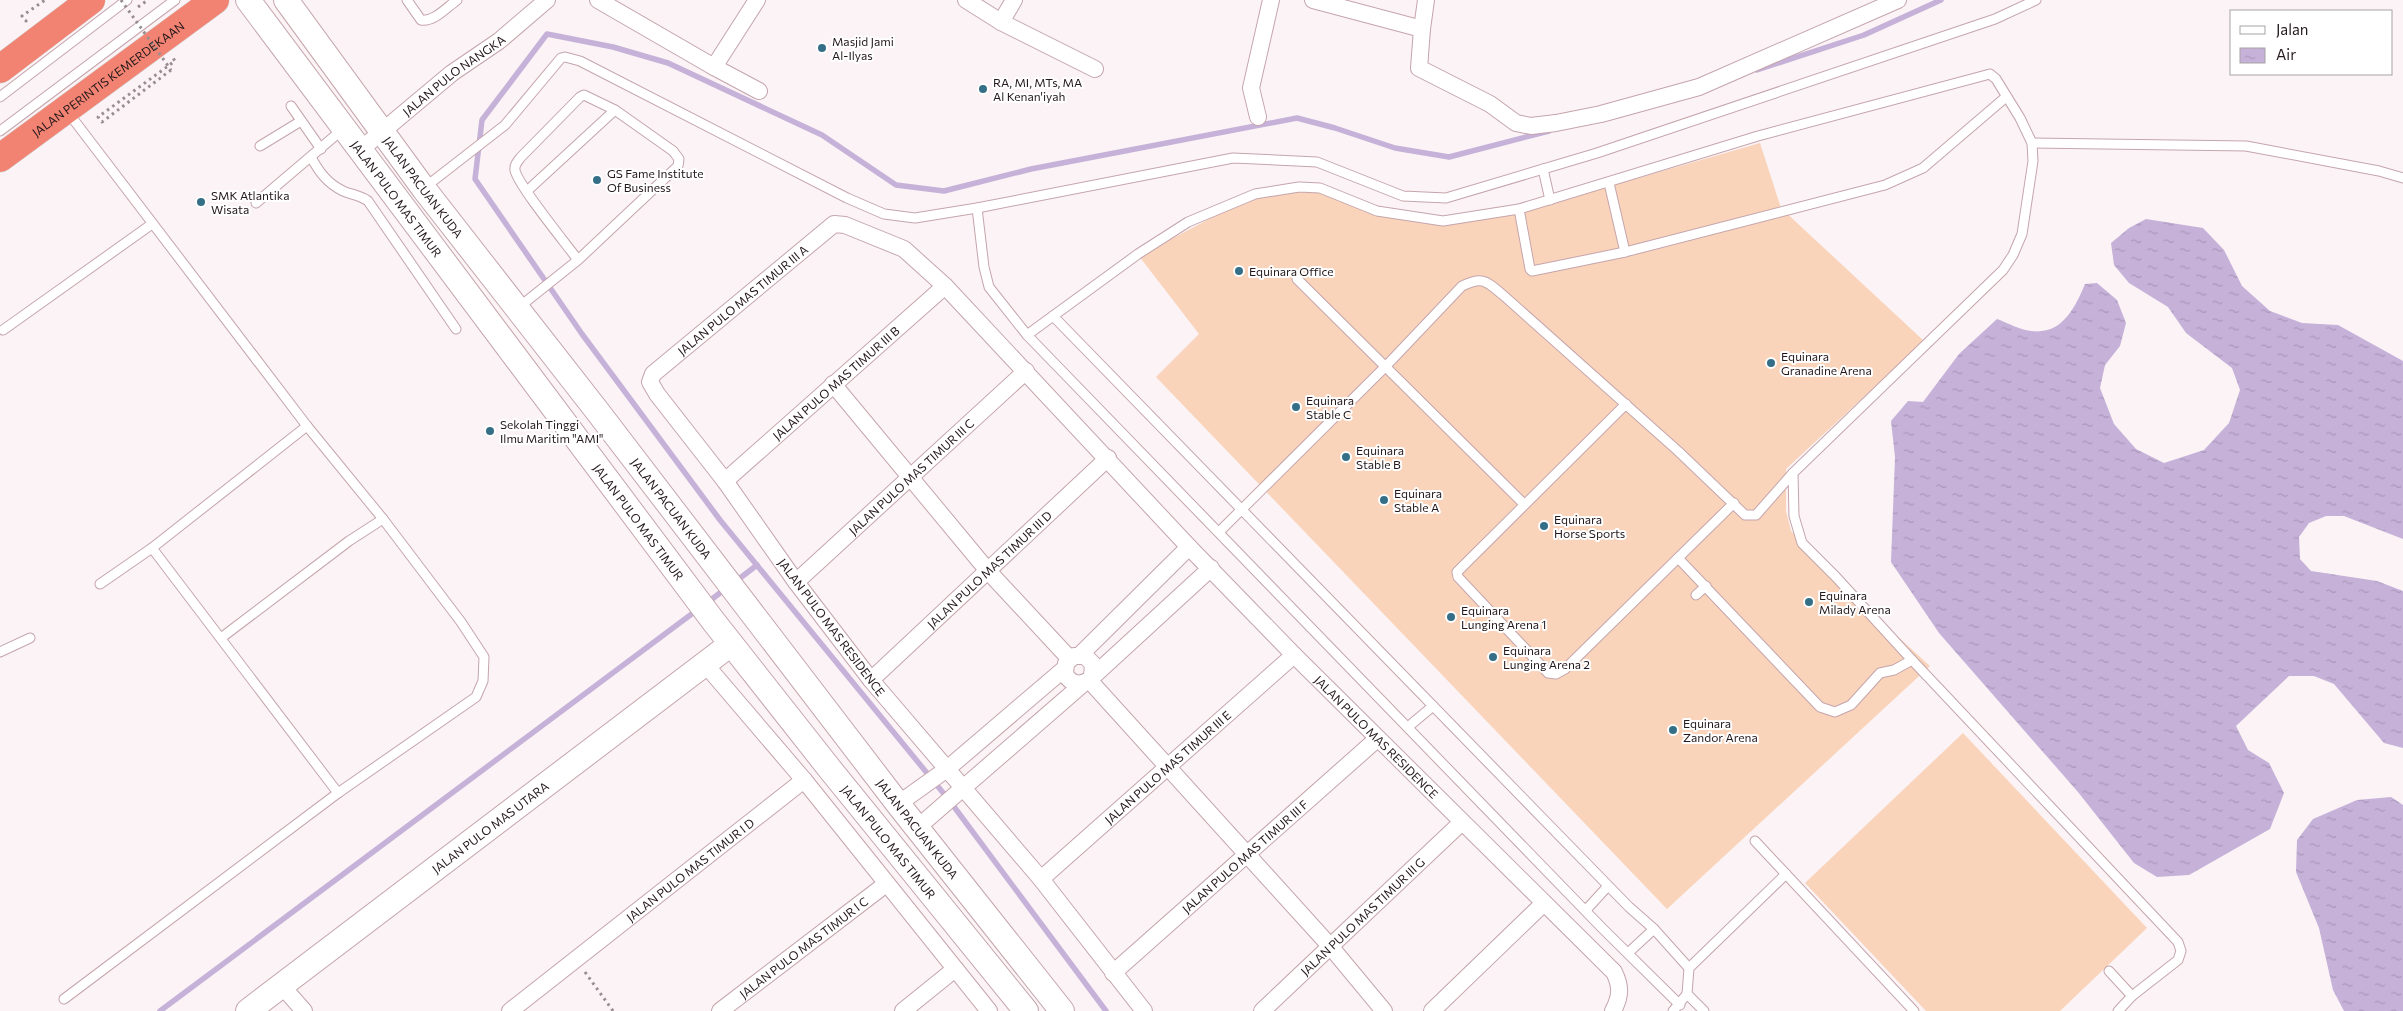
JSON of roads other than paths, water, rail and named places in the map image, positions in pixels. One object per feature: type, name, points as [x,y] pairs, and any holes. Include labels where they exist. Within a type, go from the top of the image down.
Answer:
[{"type":"highway","points":[[0,69],[91,0]]},
{"type":"highway","name":"JALAN PERINTIS KEMERDEKAAN","points":[[0,158],[215,0]]},
{"type":"street","name":"JALAN PULO MAS TIMUR","points":[[248,0],[714,622],[1026,1011]]},
{"type":"street","name":"JALAN PACUAN KUDA","points":[[286,0],[381,132],[424,188],[524,304],[696,542],[922,824],[1062,1011]]},
{"type":"street","name":"JALAN PULO NANGKA","points":[[360,150],[452,73],[499,41],[547,0]]},
{"type":"street","points":[[598,0],[759,91]]},
{"type":"street","points":[[714,67],[757,0]]},
{"type":"street","points":[[966,0],[1001,22],[1095,69]]},
{"type":"street","points":[[1001,22],[1014,0]]},
{"type":"street","points":[[1258,117],[1251,88],[1252,76],[1271,0]]},
{"type":"street","points":[[1313,0],[1422,30]]},
{"type":"street","points":[[1426,0],[1419,68],[1490,104],[1516,123],[1531,126],[1600,114],[1699,87],[1898,0]]},
{"type":"street","name":"JALAN PULO MAS TIMUR III A","points":[[725,481],[656,394],[650,382],[653,374],[834,224],[845,225],[904,248],[945,286]]},
{"type":"street","name":"JALAN PULO MAS RESIDENCE","points":[[945,286],[1294,655],[1614,972],[1620,986],[1618,1002],[1613,1011]]},
{"type":"street","name":"JALAN PULO MAS TIMUR III B","points":[[725,481],[945,286]]},
{"type":"street","name":"JALAN PULO MAS TIMUR III C","points":[[796,582],[912,478],[1026,371]]},
{"type":"street","points":[[833,384],[988,571],[1071,661]]},
{"type":"street","name":"JALAN PULO MAS TIMUR III D","points":[[871,680],[1108,458]]},
{"type":"street","name":"JALAN PULO MAS RESIDENCE","points":[[725,481],[796,582],[943,772],[1041,879],[1144,1011]]},
{"type":"street","points":[[903,800],[943,772],[1071,661],[1189,546]]},
{"type":"street","points":[[922,824],[1088,680],[1211,568]]},
{"type":"street","name":"JALAN PULO MAS UTARA","points":[[248,1011],[731,644]]},
{"type":"street","name":"JALAN PULO MAS TIMUR III E","points":[[1041,879],[1294,655]]},
{"type":"street","points":[[1071,661],[1090,659],[1093,670],[1088,680]]},
{"type":"street","points":[[1071,661],[1065,674],[1073,683],[1088,680]]},
{"type":"street","points":[[705,664],[804,780],[989,1011]]},
{"type":"street","points":[[1088,680],[1330,946],[1384,1011]]},
{"type":"street","name":"JALAN PULO MAS TIMUR III F","points":[[1113,973],[1377,739]]},
{"type":"street","name":"JALAN PULO MAS TIMUR I D","points":[[510,1011],[804,780]]},
{"type":"street","name":"JALAN PULO MAS TIMUR III G","points":[[1262,1011],[1462,822]]},
{"type":"street","name":"JALAN PULO MAS TIMUR I C","points":[[720,1011],[886,884]]},
{"type":"street","points":[[1432,1011],[1544,903]]},
{"type":"street","points":[[903,1011],[954,969]]},
{"type":"street","points":[[282,986],[304,1011]]},
{"type":"lane","points":[[0,97],[127,0]]},
{"type":"lane","points":[[0,131],[175,0]]},
{"type":"lane","points":[[407,0],[421,20],[426,20],[434,18],[457,0]]},
{"type":"lane","points":[[424,188],[505,125],[560,58],[566,57],[580,61],[847,198],[884,214],[915,218],[977,208],[1233,158],[1316,162],[1404,196],[1446,198],[1597,153],[1995,19],[2036,0]]},
{"type":"lane","points":[[1027,335],[1138,254],[1188,222],[1255,194],[1300,187],[1320,188],[1377,211],[1443,221],[1519,209],[1758,136],[1990,74],[1996,79],[2032,142],[2033,161],[2022,234],[2013,255],[2003,270],[1793,473],[1756,515],[1745,515],[1626,404],[1503,295],[1486,281],[1476,279],[1462,286],[1386,366],[1219,532]]},
{"type":"lane","points":[[524,304],[578,260],[678,166],[679,159],[673,151],[615,110],[584,95],[516,164],[515,172],[578,260]]},
{"type":"lane","points":[[1519,209],[1530,269],[1532,271],[1625,252],[1885,185],[1923,168],[2006,97]]},
{"type":"lane","points":[[290,106],[321,148]]},
{"type":"lane","points":[[64,999],[338,793],[476,697],[483,681],[484,657],[462,622],[383,519],[307,426],[65,109]]},
{"type":"lane","points":[[527,191],[615,110]]},
{"type":"lane","points":[[260,146],[301,121]]},
{"type":"lane","points":[[256,203],[344,128]]},
{"type":"lane","points":[[2032,142],[2246,146],[2379,171],[2403,178]]},
{"type":"lane","points":[[311,157],[326,180],[344,192],[361,196],[368,201],[456,329]]},
{"type":"lane","points":[[1543,169],[1550,200]]},
{"type":"lane","points":[[1609,182],[1625,252]]},
{"type":"lane","points":[[977,208],[984,267],[989,287],[1027,335],[1628,953],[1676,1008],[1687,994],[1689,968],[1786,874]]},
{"type":"lane","points":[[3,330],[152,224]]},
{"type":"lane","points":[[1297,279],[1524,504]]},
{"type":"lane","points":[[1053,316],[1608,886],[1654,928],[1689,968]]},
{"type":"lane","points":[[1626,404],[1457,572],[1458,577],[1548,673],[1556,674],[1565,669],[1734,503]]},
{"type":"lane","points":[[100,584],[152,548],[307,426]]},
{"type":"lane","points":[[1793,473],[1794,516],[1802,543],[2178,942],[2181,951],[2178,960],[2132,996],[2118,1011]]},
{"type":"lane","points":[[221,638],[349,541],[383,519]]},
{"type":"lane","points":[[152,548],[338,793]]},
{"type":"lane","points":[[1678,558],[1820,707],[1835,712],[1851,705],[1880,673],[1894,670],[1912,660]]},
{"type":"lane","points":[[1696,595],[1706,586]]},
{"type":"lane","points":[[0,652],[30,638]]},
{"type":"lane","points":[[1408,727],[1433,706]]},
{"type":"lane","points":[[1756,841],[1914,1011]]},
{"type":"lane","points":[[1586,910],[1608,886]]},
{"type":"lane","points":[[1628,953],[1654,928]]},
{"type":"lane","points":[[2109,971],[2132,996]]},
{"type":"lane","points":[[1687,994],[1704,1011]]},
{"type":"water","points":[[2146,219],[2203,228],[2224,250],[2242,286],[2270,311],[2302,323],[2338,325],[2403,361],[2403,539],[2344,516],[2326,516],[2309,523],[2299,537],[2300,559],[2311,571],[2377,581],[2403,591],[2403,748],[2384,743],[2334,684],[2314,676],[2289,676],[2236,726],[2248,750],[2269,763],[2284,793],[2270,829],[2189,875],[2157,877],[2134,863],[2078,792],[1939,633],[1891,562],[1895,457],[1891,421],[1908,401],[1923,402],[1959,354],[1997,319],[2031,331],[2051,329],[2066,318],[2077,302],[2085,284],[2097,283],[2117,300],[2126,323],[2120,346],[2105,365],[2100,388],[2114,424],[2136,449],[2164,463],[2204,450],[2229,423],[2240,390],[2232,368],[2186,333],[2168,307],[2129,283],[2114,265],[2111,243],[2129,228]]},
{"type":"water","points":[[2391,797],[2403,805],[2403,1011],[2344,1011],[2333,990],[2319,928],[2296,872],[2297,840],[2313,819],[2357,800]]},
{"type":"waterway","points":[[1757,70],[1864,35],[1941,0]]},
{"type":"waterway","points":[[1106,1011],[949,800],[720,520],[582,334],[475,179],[482,120],[547,34],[613,47],[668,63],[822,135],[896,185],[944,191],[1031,169],[1297,118],[1335,128],[1395,148],[1449,157],[1549,131]]},
{"type":"waterway","points":[[735,582],[757,565]]},
{"type":"waterway","points":[[707,603],[725,589]]},
{"type":"waterway","points":[[160,1011],[697,610]]},
{"type":"place","name":"Masjid Jami Al-Ilyas","points":[[822,48]]},
{"type":"place","name":"RA, MI, MTs, MA Al Kenan'iyah","points":[[983,89]]},
{"type":"place","name":"GS Fame Institute Of Business","points":[[597,180]]},
{"type":"place","name":"SMK Atlantika Wisata","points":[[201,202]]},
{"type":"place","name":"Equinara Office","points":[[1239,271]]},
{"type":"place","name":"Equinara Granadine Arena","points":[[1771,363]]},
{"type":"place","name":"Equinara Stable C","points":[[1296,407]]},
{"type":"place","name":"Sekolah Tinggi Ilmu Maritim \"AMI\"","points":[[490,431]]},
{"type":"place","name":"Equinara Stable B","points":[[1346,457]]},
{"type":"place","name":"Equinara Stable A","points":[[1384,500]]},
{"type":"place","name":"Equinara Horse Sports","points":[[1544,526]]},
{"type":"place","name":"Equinara Milady Arena","points":[[1809,602]]},
{"type":"place","name":"Equinara Lunging Arena 1","points":[[1451,617]]},
{"type":"place","name":"Equinara Lunging Arena 2","points":[[1493,657]]},
{"type":"place","name":"Equinara Zandor Arena","points":[[1673,730]]}]
